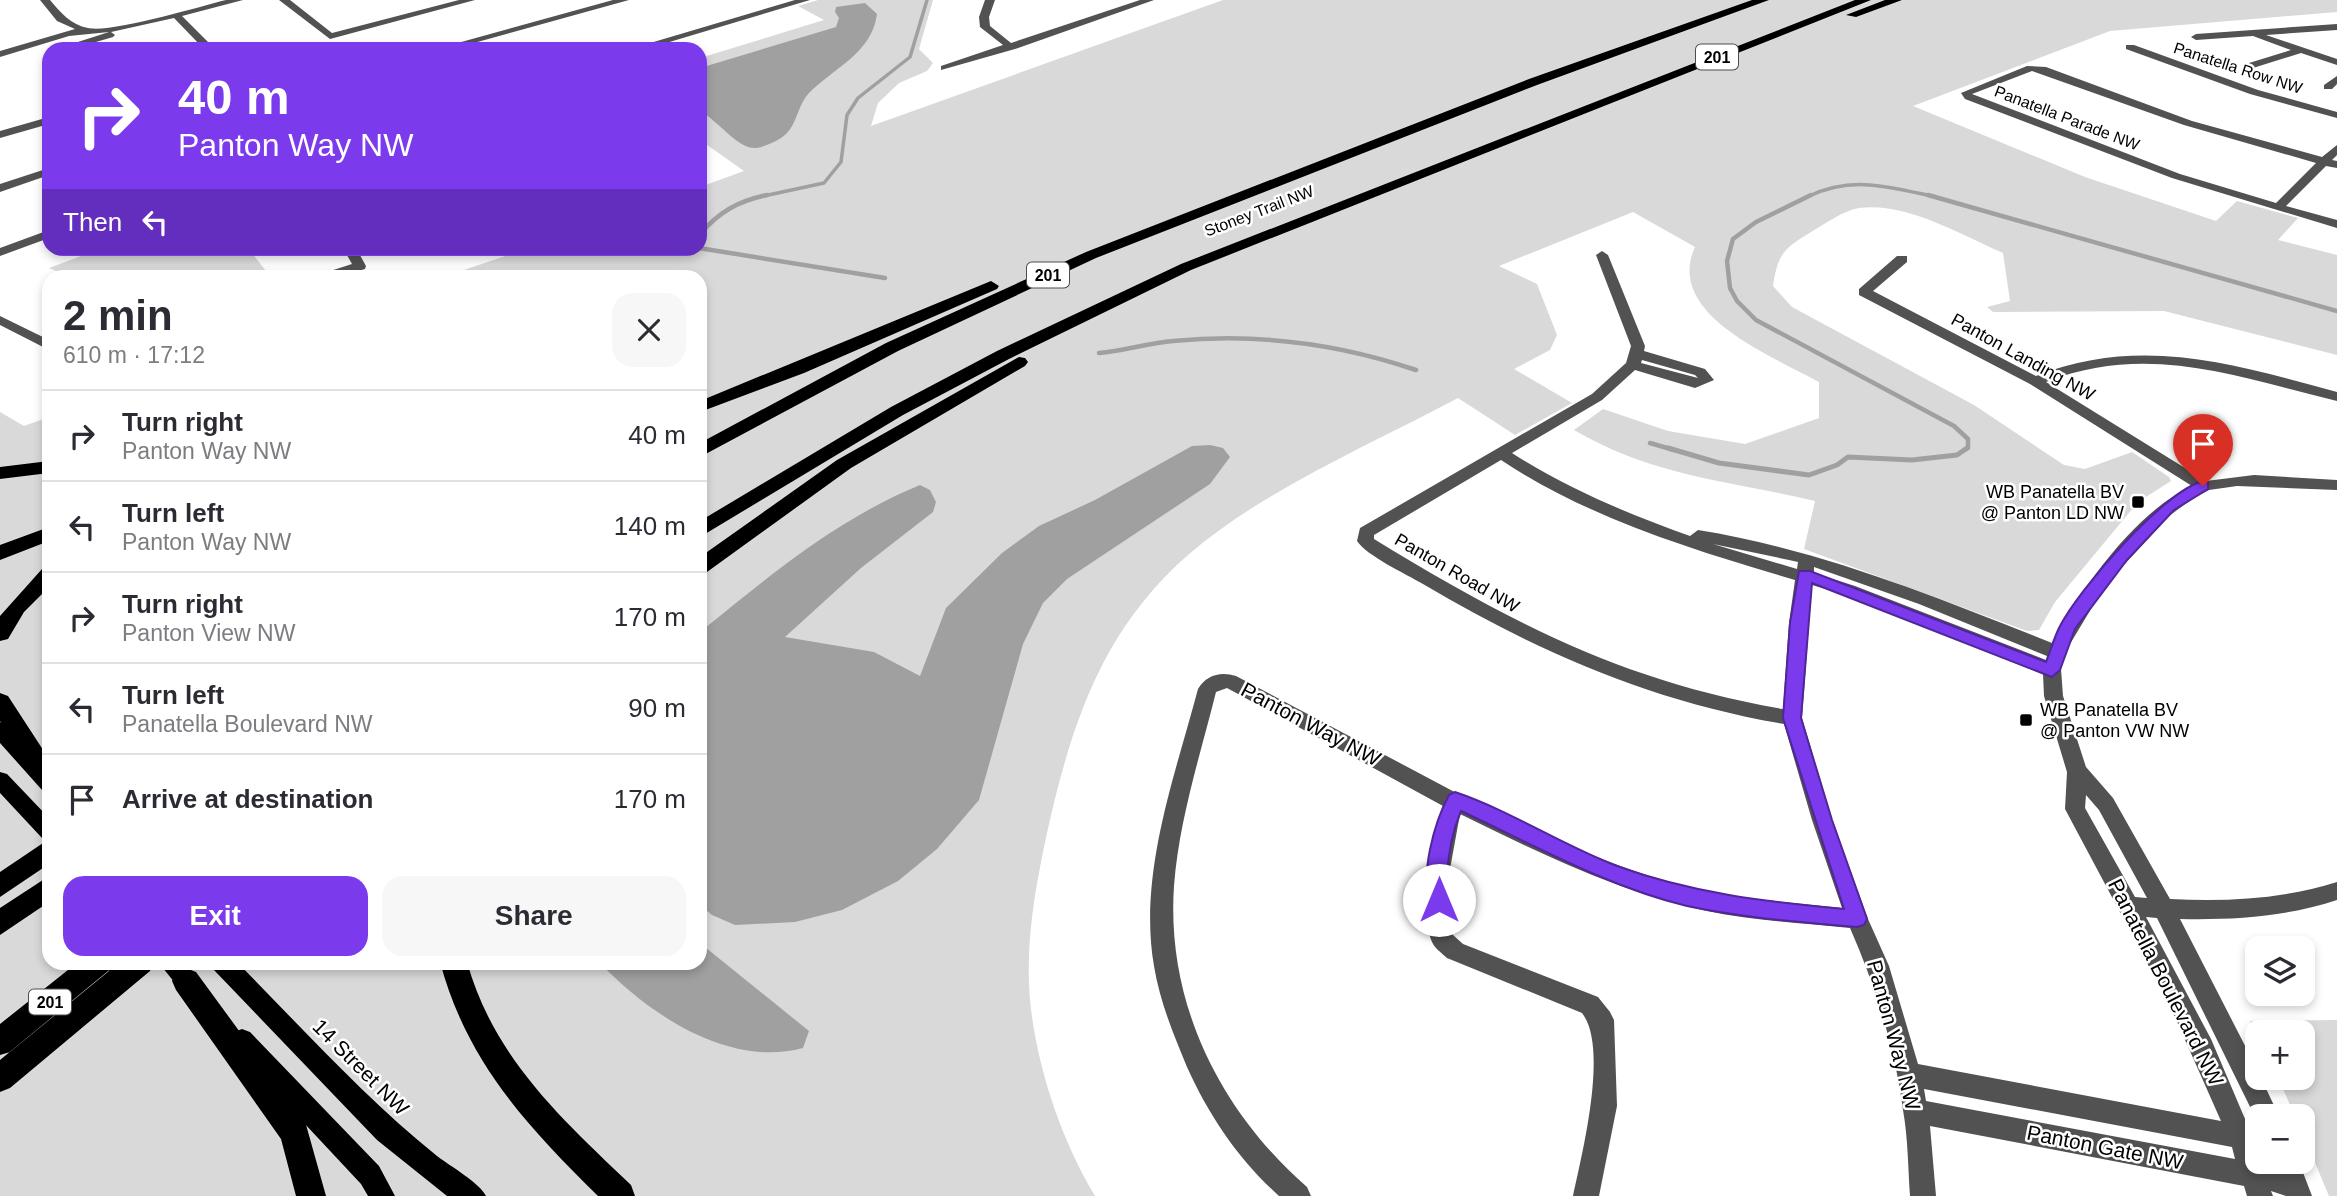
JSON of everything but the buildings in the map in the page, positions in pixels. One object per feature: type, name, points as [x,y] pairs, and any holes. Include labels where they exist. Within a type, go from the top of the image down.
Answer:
[{"type":"highway","points":[[1533,82],[1739,0]]},
{"type":"highway","name":"Stoney Trail NW","points":[[707,447],[892,347],[1079,261],[1533,82],[1763,0]]},
{"type":"highway","name":"Stoney Trail NW","points":[[707,526],[799,467],[1003,355],[1186,267],[1865,0]]},
{"type":"highway","points":[[1569,115],[1896,0]]},
{"type":"highway","points":[[707,404],[798,369],[1020,273],[1326,157],[1384,141]]},
{"type":"highway","points":[[707,561],[844,464],[951,400],[1063,338],[1302,220]]},
{"type":"highway","points":[[0,473],[42,468]]},
{"type":"highway","points":[[0,553],[42,537]]},
{"type":"highway","points":[[0,633],[17,607],[42,581]]},
{"type":"highway","points":[[0,702],[42,770]]},
{"type":"highway","points":[[0,886],[42,855]]},
{"type":"highway","points":[[0,923],[42,892]]},
{"type":"highway","name":"201","points":[[0,1042],[89,970]]},
{"type":"highway","points":[[0,1078],[130,970]]},
{"type":"highway","points":[[455,970],[468,1016],[488,1049],[541,1114],[620,1196]]},
{"type":"highway","points":[[178,972],[294,1132],[311,1196]]},
{"type":"main road","points":[[0,730],[42,774]]},
{"type":"main road","points":[[0,780],[42,825]]},
{"type":"main road","name":"14 Street NW","points":[[229,970],[386,1130],[446,1179],[473,1196]]},
{"type":"main road","points":[[178,972],[370,1175],[382,1196]]},
{"type":"street","points":[[31,0],[59,28],[52,42]]},
{"type":"street","points":[[45,0],[60,19],[99,34],[91,42]]},
{"type":"street","points":[[57,42],[87,31],[114,29],[238,0]]},
{"type":"street","points":[[284,0],[330,36],[470,0]]},
{"type":"street","points":[[466,42],[624,0]]},
{"type":"street","points":[[659,42],[805,0]]},
{"type":"street","points":[[990,0],[984,16],[985,27],[1010,47]]},
{"type":"street","points":[[945,68],[1149,0]]},
{"type":"street","points":[[756,4],[768,10]]},
{"type":"street","points":[[95,42],[171,16]]},
{"type":"street","points":[[171,16],[202,42]]},
{"type":"street","points":[[2196,37],[2337,27]]},
{"type":"street","points":[[2254,34],[2297,51],[2337,62]]},
{"type":"street","points":[[476,39],[480,42]]},
{"type":"street","points":[[0,57],[42,46]]},
{"type":"street","name":"Panatella Row NW","points":[[2130,47],[2253,92],[2337,115]]},
{"type":"street","points":[[2253,65],[2297,51]]},
{"type":"street","name":"Panatella Parade NW","points":[[2278,208],[2090,145],[1969,97],[1966,93],[2031,68],[2042,69],[2188,123],[2323,162]]},
{"type":"street","points":[[0,135],[42,122]]},
{"type":"street","points":[[2337,148],[2278,208],[2337,225]]},
{"type":"street","points":[[2323,162],[2337,165]]},
{"type":"street","points":[[0,188],[42,173]]},
{"type":"street","points":[[0,252],[42,237]]},
{"type":"street","name":"Panton Road NW","points":[[1602,255],[1638,346],[1635,359],[1597,397],[1366,532],[1365,541],[1456,598],[1556,650],[1673,695],[1735,710],[1792,718]]},
{"type":"street","points":[[348,270],[360,266],[354,256]]},
{"type":"street","name":"Panton Landing NW","points":[[1902,260],[1864,292],[2035,382],[2203,486]]},
{"type":"street","points":[[0,320],[42,342]]},
{"type":"street","points":[[2035,382],[2080,365],[2135,357],[2193,362],[2337,397]]},
{"type":"street","points":[[1501,453],[1581,499],[1700,546],[1806,567],[2056,652]]},
{"type":"street","name":"Panatella Boulevard NW","points":[[2245,1129],[2075,809],[2077,770],[2055,704],[2052,670],[2056,652],[2067,627],[2122,556],[2168,506],[2203,486],[2278,480],[2337,485]]},
{"type":"street","points":[[1806,567],[2052,670]]},
{"type":"street","name":"Panton Way NW","points":[[1806,567],[1798,623],[1792,718],[1822,820],[1857,919],[1878,966],[1909,1074],[1916,1111],[1923,1196]]},
{"type":"street","name":"Panton Way NW","points":[[1298,1196],[1265,1169],[1209,1091],[1172,1002],[1163,950],[1163,907],[1172,833],[1208,689],[1216,682],[1229,681],[1455,800],[1610,872],[1686,897],[1763,910],[1857,919]]},
{"type":"street","name":"Panatella Boulevard NW","points":[[2077,770],[2106,804],[2164,909],[2261,1104]]},
{"type":"street","points":[[1455,800],[1443,831],[1437,880],[1442,939],[1455,951],[1590,1005],[1602,1020],[1605,1106],[1587,1196]]},
{"type":"street","points":[[2128,906],[2164,909],[2235,908],[2314,900],[2337,891]]},
{"type":"street","name":"Panton Gate NW","points":[[1909,1074],[2245,1137]]},
{"type":"street","name":"Panton Gate NW","points":[[1916,1111],[2257,1186],[2293,1180]]},
{"type":"shaded area","points":[[818,0],[933,0],[919,49],[933,63],[927,71],[899,83],[878,103],[871,126],[1223,0],[2337,0],[2337,12],[2110,31],[1913,106],[2085,177],[2216,221],[2237,201],[2298,218],[2278,240],[2337,255],[2337,355],[2164,311],[1993,312],[1987,307],[2010,301],[2003,253],[1933,222],[1896,210],[1877,207],[1853,210],[1828,222],[1788,248],[1777,266],[1773,286],[1792,307],[1974,405],[2064,465],[2085,469],[2132,452],[2169,477],[2171,481],[2138,502],[2055,602],[2039,630],[2027,631],[1804,549],[1815,501],[1662,468],[1604,446],[1574,430],[1603,409],[1668,431],[1745,444],[1819,418],[1819,382],[1751,346],[1708,313],[1695,293],[1690,271],[1695,247],[1633,212],[1499,266],[1537,284],[1557,335],[1550,350],[1514,369],[1572,403],[1515,435],[1458,398],[1318,470],[1249,510],[1188,555],[1158,584],[1112,647],[1079,717],[1056,793],[1038,879],[1029,947],[1032,1017],[1047,1087],[1063,1132],[1095,1196],[0,1196],[0,412],[24,426],[42,420],[42,970],[707,970],[707,270],[464,270],[505,256],[707,256],[707,184],[744,171],[707,145],[707,56],[824,20],[798,6]]},
{"type":"shaded area","points":[[865,3],[877,14],[874,28],[851,58],[809,93],[786,134],[761,147],[750,147],[736,140],[707,116],[707,66],[836,27],[839,18],[835,12],[836,7]]},
{"type":"shaded area","points":[[81,256],[254,256],[265,270],[54,270],[49,268]]},
{"type":"shaded area","points":[[1210,445],[1223,448],[1230,457],[1210,484],[1067,579],[1043,603],[1023,644],[979,800],[937,849],[898,881],[842,910],[795,922],[735,925],[707,911],[707,626],[778,570],[832,532],[860,514],[920,485],[930,490],[936,502],[933,512],[861,568],[785,637],[874,652],[920,676],[946,608],[1002,553],[1039,526],[1095,500],[1192,446]]},
{"type":"shaded area","points":[[707,949],[809,1031],[803,1048],[775,1052],[747,1050],[719,1043],[666,1018],[607,970],[707,970]]},
{"type":"shaded area","points":[[2315,1020],[2337,1020],[2337,1196],[2329,1196],[2315,1163],[2315,1104],[2290,1104],[2283,1090],[2315,1090]]},
{"type":"waterway","points":[[764,196],[824,183],[841,162],[847,115],[858,98],[910,57],[927,0]]},
{"type":"waterway","points":[[1807,197],[1824,190],[1855,185],[1886,187],[1933,196]]},
{"type":"waterway","points":[[1811,195],[1756,222],[1733,239],[1727,261],[1730,288],[1737,301],[1756,320],[1954,426],[1968,439],[1968,448],[1965,450]]},
{"type":"waterway","points":[[1928,195],[1933,196]]},
{"type":"waterway","points":[[707,226],[730,209],[764,196]]},
{"type":"waterway","points":[[759,197],[764,196]]},
{"type":"waterway","points":[[1933,196],[2337,311]]},
{"type":"waterway","points":[[707,249],[885,278]]},
{"type":"waterway","points":[[1099,353],[1154,343],[1235,338],[1327,347],[1416,370]]},
{"type":"waterway","points":[[1650,443],[1674,450]]},
{"type":"waterway","points":[[1668,448],[1719,463],[1809,475],[1837,465],[1848,457],[1912,460],[1957,455],[1967,448]]},
{"type":"place","name":"WB Panatella BV @ Panton LD NW","points":[[2138,502]]},
{"type":"place","name":"WB Panatella BV @ Panton VW NW","points":[[2026,720]]},
{"type":"route","points":[[1439,900],[1437,880],[1443,831],[1455,800],[1610,872],[1686,897],[1763,910],[1857,919],[1822,820],[1792,718],[1798,623],[1805,575],[2052,670],[2056,652],[2067,627],[2122,556],[2168,506],[2203,486]]}]
